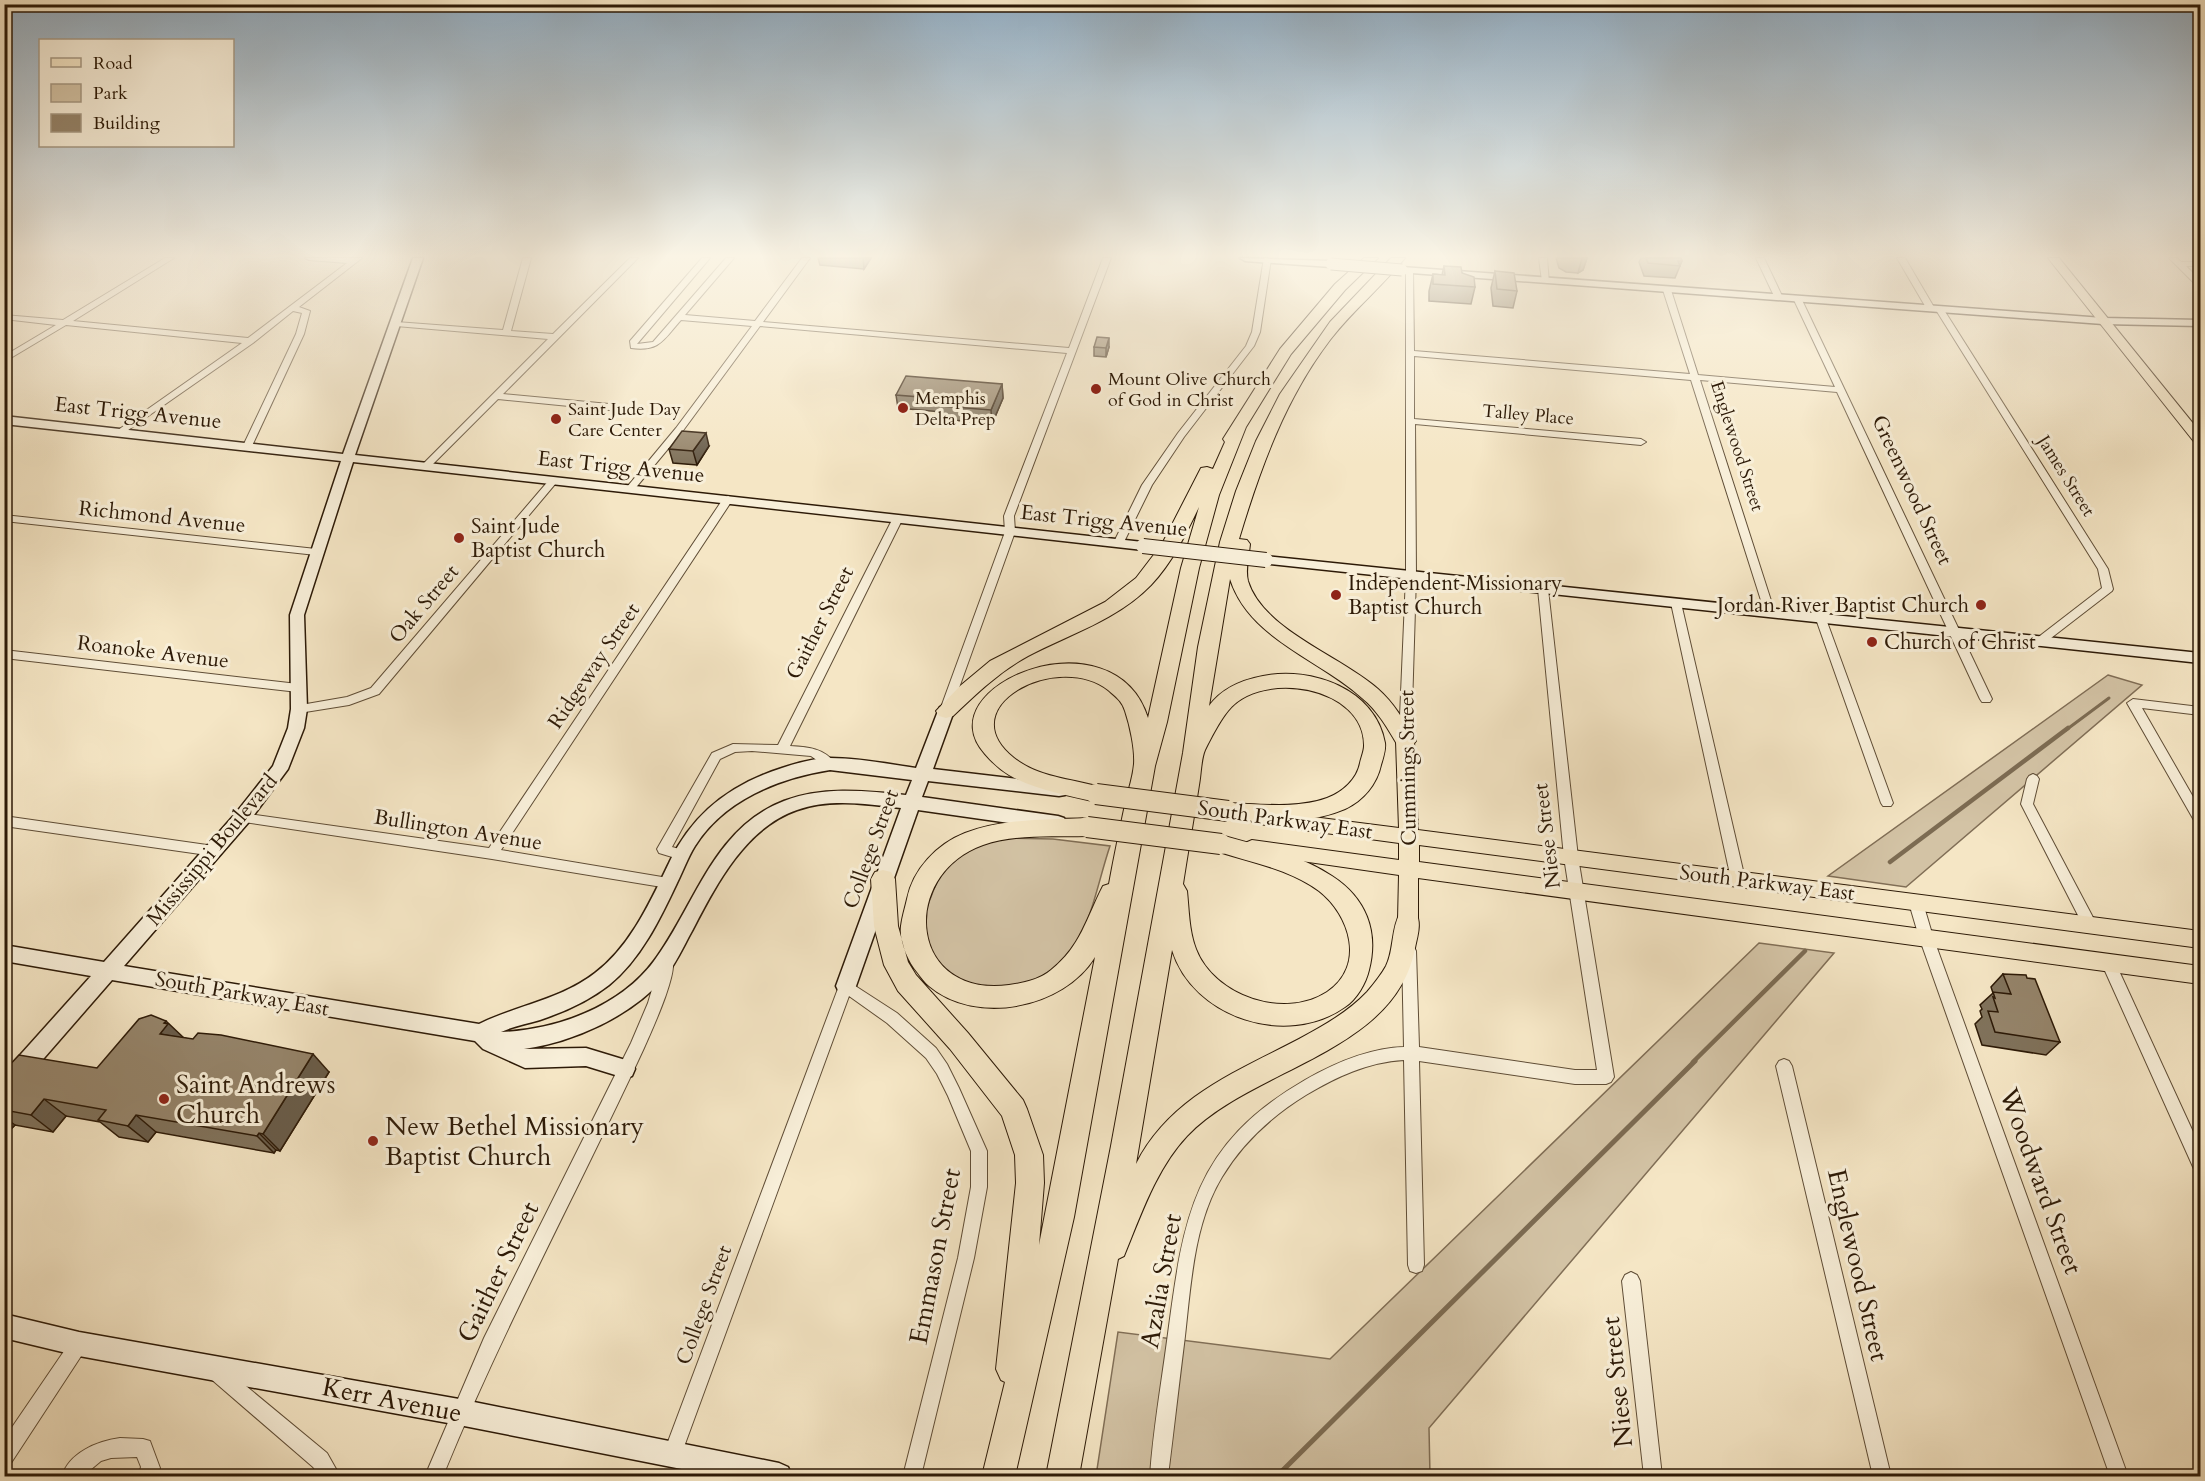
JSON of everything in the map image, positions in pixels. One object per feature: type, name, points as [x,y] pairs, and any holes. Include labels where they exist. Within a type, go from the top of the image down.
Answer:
[{"type":"highway","points":[[946,711],[973,685],[1004,661],[1114,605],[1143,582],[1160,563],[1209,469],[1239,428],[1264,384],[1293,341],[1305,327]]},
{"type":"highway","points":[[1063,1472],[1194,753],[1199,702],[1213,621],[1237,519],[1258,453],[1294,382],[1333,327]]},
{"type":"highway","points":[[998,1476],[1060,1217],[1144,766],[1157,722],[1200,531],[1211,495],[1239,428]]},
{"type":"highway","points":[[1237,519],[1241,545],[1239,580],[1246,598],[1260,615],[1281,632],[1369,692],[1394,721],[1405,741]]},
{"type":"highway","points":[[1096,794],[1024,774],[1004,762],[994,752],[985,736],[984,718],[989,703],[1003,688],[1029,674],[1051,670],[1073,669],[1104,678],[1126,694],[1135,710],[1144,766]]},
{"type":"highway","points":[[1194,753],[1213,717],[1227,699],[1241,689],[1259,682],[1280,679],[1313,683],[1335,691],[1352,703],[1364,716],[1372,734],[1374,755],[1364,780],[1348,797],[1333,805],[1294,812],[1228,811]]},
{"type":"highway","points":[[1087,827],[998,832],[973,839],[943,857],[928,875],[914,909],[913,939],[921,960],[928,970],[947,985],[979,998],[1006,999],[1042,988],[1062,976],[1082,956],[1125,859]]},
{"type":"highway","points":[[1172,866],[1181,943],[1185,956],[1195,973],[1217,995],[1238,1007],[1278,1015],[1309,1011],[1335,999],[1355,977],[1362,954],[1360,930],[1349,907],[1336,892],[1304,872],[1221,844]]},
{"type":"highway","points":[[883,879],[886,926],[896,965],[907,983],[959,1041],[1013,1109],[1029,1155],[1030,1183],[1005,1443]]},
{"type":"highway","points":[[1099,1283],[1148,1167],[1161,1146],[1179,1125],[1209,1100],[1240,1080],[1314,1044],[1365,1009],[1381,994],[1396,971],[1408,920]]},
{"type":"main road","name":"Mississippi Boulevard","points":[[4,1089],[214,851],[280,769],[296,728],[299,709],[297,615],[316,552],[395,327]]},
{"type":"main road","points":[[2108,327],[2200,440]]},
{"type":"main road","name":"East Trigg Avenue","points":[[4,420],[1411,576],[2200,658]]},
{"type":"main road","name":"College Street","points":[[846,986],[946,711]]},
{"type":"main road","name":"Cummings Street","points":[[1405,741],[1409,838],[1408,920]]},
{"type":"main road","name":"South Parkway East","points":[[484,1037],[506,1020],[538,1012],[571,998],[602,979],[629,952],[688,842],[703,824],[740,793],[782,774],[830,764],[1096,794],[1409,838],[1571,857],[2200,940]]},
{"type":"main road","name":"South Parkway East","points":[[4,953],[484,1037],[528,1039],[560,1031],[598,1015],[633,994],[655,974],[667,959],[717,867],[765,818],[795,804],[813,799],[847,797],[913,802],[2200,975]]},
{"type":"main road","name":"South Parkway East","points":[[484,1037],[525,1059],[586,1057],[625,1069]]},
{"type":"main road","name":"Kerr Avenue","points":[[4,1326],[79,1344],[459,1412],[779,1476]]},
{"type":"street","points":[[4,360],[57,327]]},
{"type":"street","points":[[107,327],[250,341]]},
{"type":"street","points":[[121,432],[268,327]]},
{"type":"street","points":[[248,446],[302,327]]},
{"type":"street","points":[[434,327],[555,337]]},
{"type":"street","points":[[506,333],[508,327]]},
{"type":"street","points":[[425,467],[565,327]]},
{"type":"street","points":[[646,327],[633,343],[634,346],[656,344],[670,327]]},
{"type":"street","points":[[630,489],[679,430],[755,327]]},
{"type":"street","points":[[804,327],[1071,351]]},
{"type":"street","name":"College Street","points":[[946,711],[1011,532],[1009,516],[1080,327]]},
{"type":"street","points":[[1118,544],[1147,484],[1181,435],[1250,346],[1257,327]]},
{"type":"street","name":"Cummings Street","points":[[1405,741],[1411,576],[1411,353],[1409,327]]},
{"type":"street","name":"Englewood Street","points":[[1679,327],[1770,614]]},
{"type":"street","name":"Greenwood Street","points":[[1811,327],[1986,699]]},
{"type":"street","name":"James Street","points":[[1947,327],[2103,569],[2108,589],[2038,642]]},
{"type":"street","points":[[1411,353],[1841,390]]},
{"type":"street","points":[[495,396],[620,408]]},
{"type":"street","name":"Talley Place","points":[[1411,421],[1641,442]]},
{"type":"street","name":"Oak Street","points":[[299,709],[349,701],[375,692],[553,481]]},
{"type":"street","name":"Ridgeway Street","points":[[492,854],[728,499]]},
{"type":"street","name":"Richmond Avenue","points":[[4,518],[316,552]]},
{"type":"street","name":"Gaither Street","points":[[782,749],[898,518]]},
{"type":"street","name":"Niese Street","points":[[1543,589],[1571,857],[1606,1077]]},
{"type":"street","points":[[1676,603],[1738,879]]},
{"type":"street","points":[[1821,619],[1887,803]]},
{"type":"street","name":"Roanoke Avenue","points":[[4,654],[298,688]]},
{"type":"street","points":[[2200,711],[2133,703],[2200,819]]},
{"type":"street","points":[[682,855],[664,849],[716,756],[733,748],[782,749],[814,752],[830,764]]},
{"type":"street","points":[[2033,779],[2027,804],[2090,925]]},
{"type":"street","name":"Bullington Avenue","points":[[242,818],[492,854],[668,883]]},
{"type":"street","points":[[4,821],[214,851]]},
{"type":"street","name":"Woodward Street","points":[[1916,903],[1926,937],[2120,1476]]},
{"type":"street","name":"Cummings Street","points":[[1408,920],[1416,1265]]},
{"type":"street","name":"Gaither Street","points":[[434,1476],[459,1412],[625,1069],[663,985],[667,959]]},
{"type":"street","points":[[2108,962],[2200,1164]]},
{"type":"street","name":"College Street","points":[[672,1455],[846,986]]},
{"type":"street","name":"Emmason Street","points":[[846,986],[892,1018],[931,1053],[954,1093],[979,1151],[979,1187],[966,1258],[912,1476]]},
{"type":"street","name":"Azalia Street","points":[[1159,1476],[1188,1247],[1203,1197],[1229,1151],[1286,1100],[1318,1081],[1363,1060],[1386,1053],[1411,1053],[1575,1077],[1606,1077]]},
{"type":"street","name":"Englewood Street","points":[[1784,1066],[1882,1476]]},
{"type":"street","name":"Niese Street","points":[[1631,1281],[1653,1476]]},
{"type":"street","points":[[4,1456],[79,1344]]},
{"type":"street","points":[[209,1366],[320,1460],[331,1476]]},
{"type":"street","points":[[71,1476],[85,1459],[115,1446],[143,1448],[151,1468],[147,1476]]},
{"type":"green space","points":[[2108,675],[2142,685],[1906,887],[1828,876]]},
{"type":"green space","points":[[1007,838],[1053,839],[1110,846],[1089,915],[1081,936],[1069,955],[1054,970],[1033,981],[979,988],[963,982],[938,967],[921,923],[942,868],[980,843]]},
{"type":"green space","points":[[1759,943],[1834,953],[1429,1428],[1430,1476],[1096,1476],[1118,1332],[1330,1359]]},
{"type":"building","points":[[1097,337],[1109,338],[1106,348],[1094,347]]},
{"type":"building","points":[[906,376],[1002,384],[991,410],[942,406],[945,399],[896,395]]},
{"type":"building","points":[[682,431],[706,433],[693,451],[669,449]]},
{"type":"building","points":[[2003,974],[2026,975],[2027,978],[2035,979],[2060,1042],[1995,1032],[1988,1011],[1998,1012],[1993,992],[2011,994]]},
{"type":"building","name":"Saint Andrews Church","points":[[151,1015],[168,1024],[160,1034],[193,1039],[198,1033],[221,1035],[313,1054],[263,1134],[259,1133],[257,1136],[136,1115],[128,1126],[98,1120],[106,1110],[44,1099],[31,1115],[4,1110],[4,1071],[19,1055],[97,1068],[139,1019]]},
{"type":"waterway","points":[[2066,730],[2109,698]]},
{"type":"waterway","points":[[1890,862],[2068,728]]},
{"type":"waterway","points":[[1693,1062],[1805,951]]},
{"type":"waterway","points":[[1277,1476],[1695,1061]]},
{"type":"place","name":"Mount Olive Church of God in Christ","points":[[1096,389]]},
{"type":"place","name":"Memphis Delta Prep","points":[[903,408]]},
{"type":"place","name":"Saint Jude Day Care Center","points":[[556,419]]},
{"type":"place","name":"Saint Jude Baptist Church","points":[[459,538]]},
{"type":"place","name":"Independent Missionary Baptist Church","points":[[1336,595]]},
{"type":"place","name":"Jordan River Baptist Church","points":[[1981,605]]},
{"type":"place","name":"Church of Christ","points":[[1872,642]]},
{"type":"place","name":"Saint Andrews Church","points":[[164,1099]]},
{"type":"place","name":"New Bethel Missionary Baptist Church","points":[[373,1141]]}]
